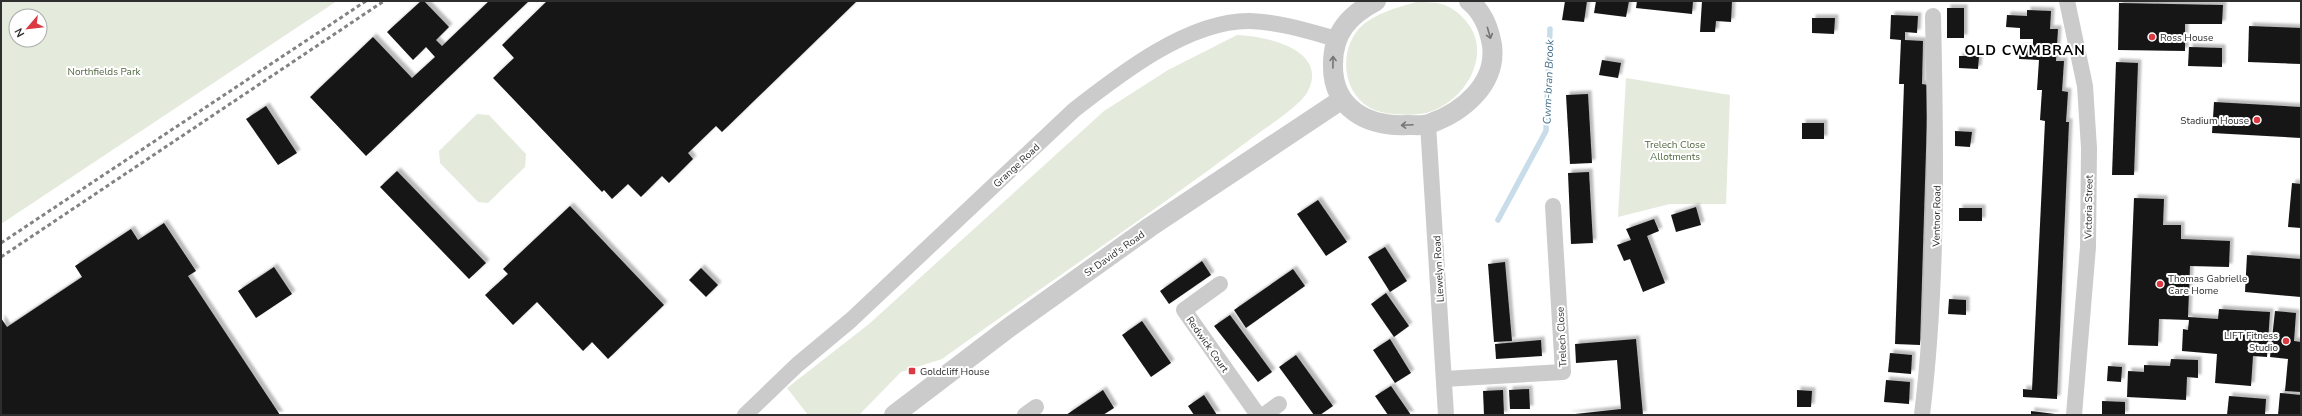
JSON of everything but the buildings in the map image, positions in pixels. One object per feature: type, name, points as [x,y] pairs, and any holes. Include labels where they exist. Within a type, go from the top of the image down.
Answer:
[{"type":"street","points":[[1376,1],[1354,16],[1342,29],[1336,39],[1333,76],[1341,100],[1359,115],[1389,126],[1428,124],[1457,109],[1476,94],[1489,76],[1493,52],[1490,33],[1481,14],[1473,2]]},
{"type":"street","name":"Victoria Street","points":[[2067,1],[2085,86],[2089,134],[2088,247],[2074,415]]},
{"type":"street","name":"Ventnor Road","points":[[1922,415],[1935,263],[1936,126],[1933,16]]},
{"type":"street","name":"Grange Road","points":[[745,415],[786,375],[851,320],[1074,110],[1145,60],[1198,32],[1233,22],[1250,21],[1302,29],[1336,39]]},
{"type":"street","name":"St David's Road","points":[[894,415],[1011,326],[1150,227],[1341,100]]},
{"type":"street","name":"Llewelyn Road","points":[[1428,124],[1446,415]]},
{"type":"street","name":"Trelech Close","points":[[1444,379],[1563,372],[1553,206]]},
{"type":"street","name":"Redwick Court","points":[[1220,284],[1184,310],[1258,415]]},
{"type":"street","points":[[1264,415],[1279,404]]},
{"type":"green space","name":"Northfields Park","points":[[1,1],[337,1],[1,224]]},
{"type":"green space","points":[[1416,2],[1432,2],[1441,4],[1456,11],[1465,20],[1474,33],[1477,47],[1476,61],[1471,75],[1463,88],[1453,99],[1440,107],[1426,113],[1415,115],[1381,112],[1369,107],[1360,100],[1352,90],[1348,79],[1346,66],[1347,54],[1357,31],[1369,20],[1384,12]]},
{"type":"green space","points":[[1237,35],[1263,38],[1277,42],[1302,55],[1310,65],[1312,77],[1308,91],[1298,104],[1281,118],[942,359],[901,372],[859,415],[808,415],[787,388],[869,324],[1104,111],[1168,70]]},
{"type":"green space","name":"Trelech Close Allotments","points":[[1626,78],[1730,95],[1726,204],[1670,204],[1618,217]]},
{"type":"green space","points":[[477,114],[489,115],[526,154],[525,167],[488,203],[478,202],[440,163],[439,151]]},
{"type":"waterway","name":"Cwm-bran Brook","points":[[1498,220],[1546,131],[1550,29]]},
{"type":"railway","points":[[1,243],[366,1]]},
{"type":"railway","points":[[1,257],[384,1]]},
{"type":"place","name":"Ross House","points":[[2152,37]]},
{"type":"place","name":"Stadium House","points":[[2257,120]]},
{"type":"place","name":"Thomas Gabrielle Care Home","points":[[2160,284]]},
{"type":"place","name":"LIFT Fitness Studio","points":[[2286,341]]},
{"type":"place","name":"Goldcliff House","points":[[912,371]]},
{"type":"district","name":"OLD CWMBRAN","points":[[2025,50]]}]
